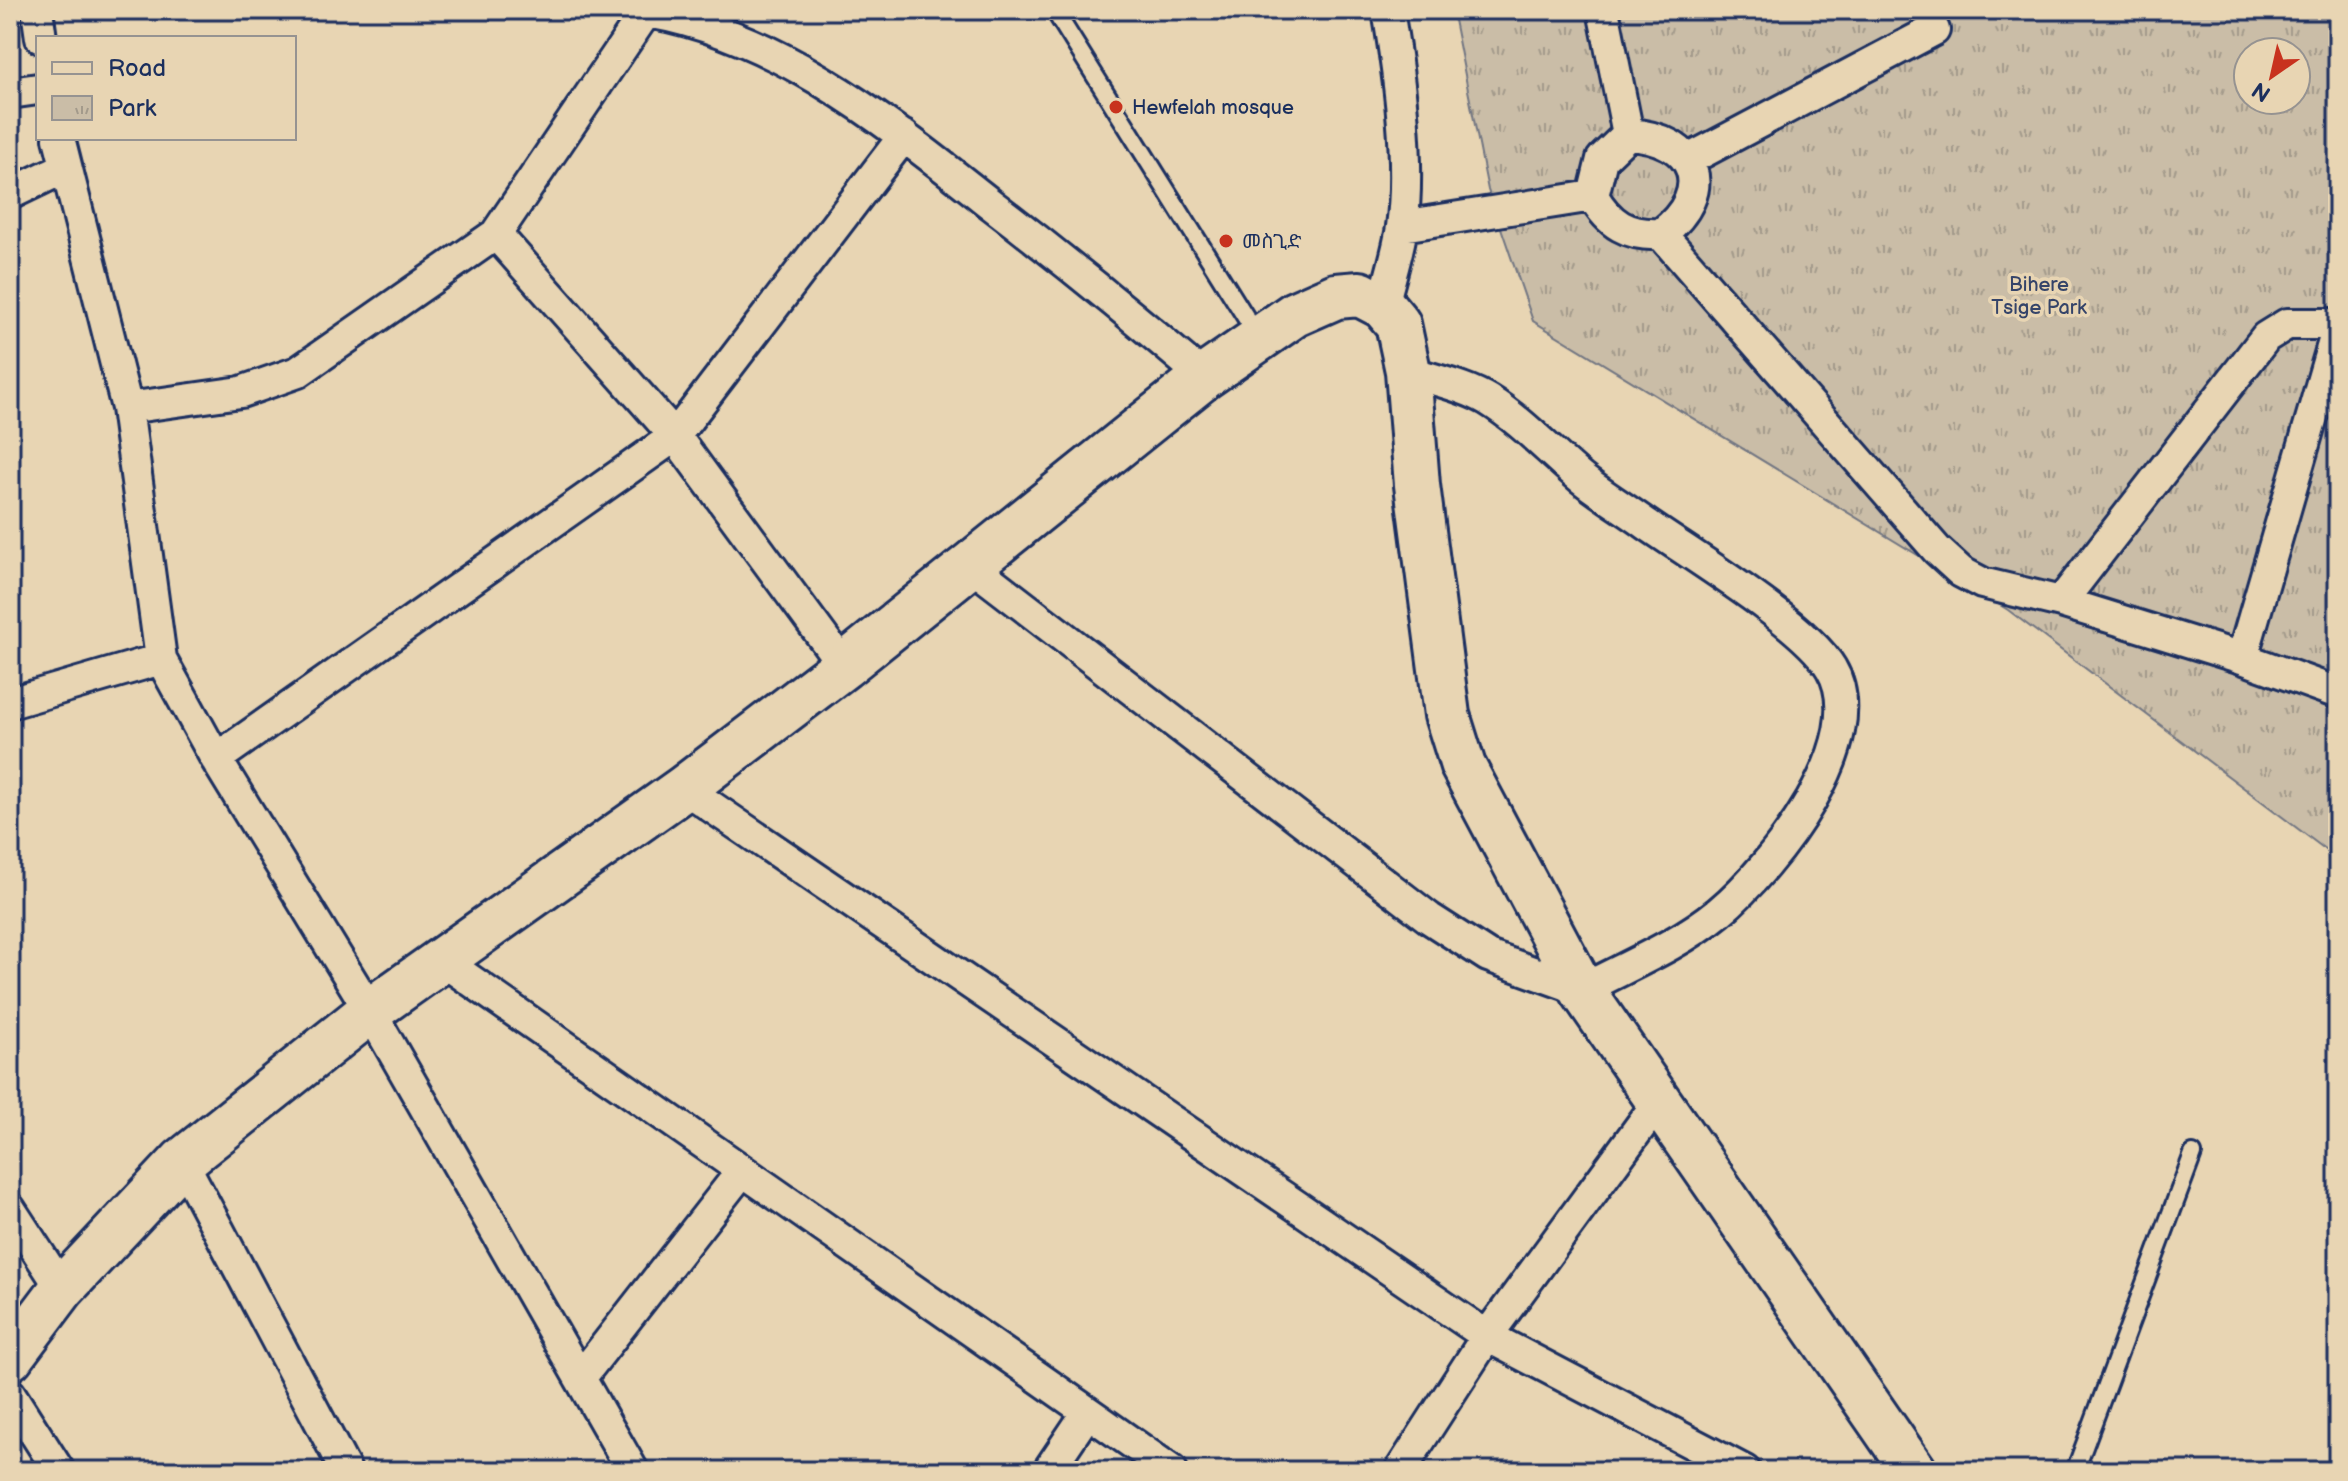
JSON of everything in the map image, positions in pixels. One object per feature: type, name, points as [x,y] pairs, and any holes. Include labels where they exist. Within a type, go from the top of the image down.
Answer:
[{"type":"main road","points":[[10,1358],[62,1289],[182,1161],[370,1011],[684,788],[844,666],[1204,377],[1295,314],[1336,296],[1360,294],[1383,306],[1398,324],[1408,371],[1417,485],[1447,715],[1463,766],[1582,990],[1902,1467]]},
{"type":"street","points":[[37,10],[41,36]]},
{"type":"street","points":[[1383,306],[1402,226],[1403,164],[1396,58],[1388,10]]},
{"type":"street","points":[[1603,10],[1628,134]]},
{"type":"street","points":[[127,408],[241,392],[298,372],[496,234],[640,11],[729,34],[799,68],[904,136],[1108,294],[1204,377]]},
{"type":"street","points":[[1688,160],[1934,30]]},
{"type":"street","points":[[10,93],[36,89]]},
{"type":"street","points":[[1628,134],[1660,139],[1688,160],[1695,187],[1690,205],[1661,234],[1639,235],[1619,227],[1604,216],[1593,196],[1602,159],[1628,134]]},
{"type":"street","points":[[216,759],[675,436],[904,136]]},
{"type":"street","points":[[10,194],[62,152],[127,408],[161,659],[216,759],[370,1011],[627,1458],[658,1471]]},
{"type":"street","points":[[1402,226],[1593,196]]},
{"type":"street","points":[[496,234],[675,436],[844,666]]},
{"type":"street","points":[[1661,234],[1937,550],[1961,572],[1982,583],[2061,602],[2242,658],[2338,693]]},
{"type":"street","points":[[2061,602],[2266,337],[2287,324],[2338,325],[2328,400],[2242,658]]},
{"type":"street","points":[[970,565],[1429,918],[1488,956],[1582,990],[1689,933],[1721,911],[1785,841],[1807,807],[1831,758],[1841,723],[1842,693],[1831,668],[1812,645],[1583,480],[1512,416],[1484,398],[1408,371]]},
{"type":"street","points":[[10,703],[161,659]]},
{"type":"street","points":[[684,788],[1487,1336],[1745,1471]]},
{"type":"street","points":[[443,961],[1172,1471]]},
{"type":"street","points":[[1400,1471],[1487,1336],[1659,1101]]},
{"type":"street","points":[[182,1161],[346,1471]]},
{"type":"street","points":[[581,1377],[742,1171]]},
{"type":"street","points":[[10,1209],[62,1289]]},
{"type":"street","points":[[10,1394],[59,1471]]},
{"type":"street","points":[[1048,1471],[1087,1413]]},
{"type":"lane","points":[[1054,10],[1259,339]]},
{"type":"lane","points":[[2075,1471],[2193,1154]]},
{"type":"green space","name":"Bihere Tsige Park","points":[[1452,10],[2338,10],[2338,859],[2008,610],[1533,321],[1488,190]]},
{"type":"place","name":"Hewfelah mosque","points":[[1116,107]]},
{"type":"place","name":"መስጊድ","points":[[1226,241]]}]
